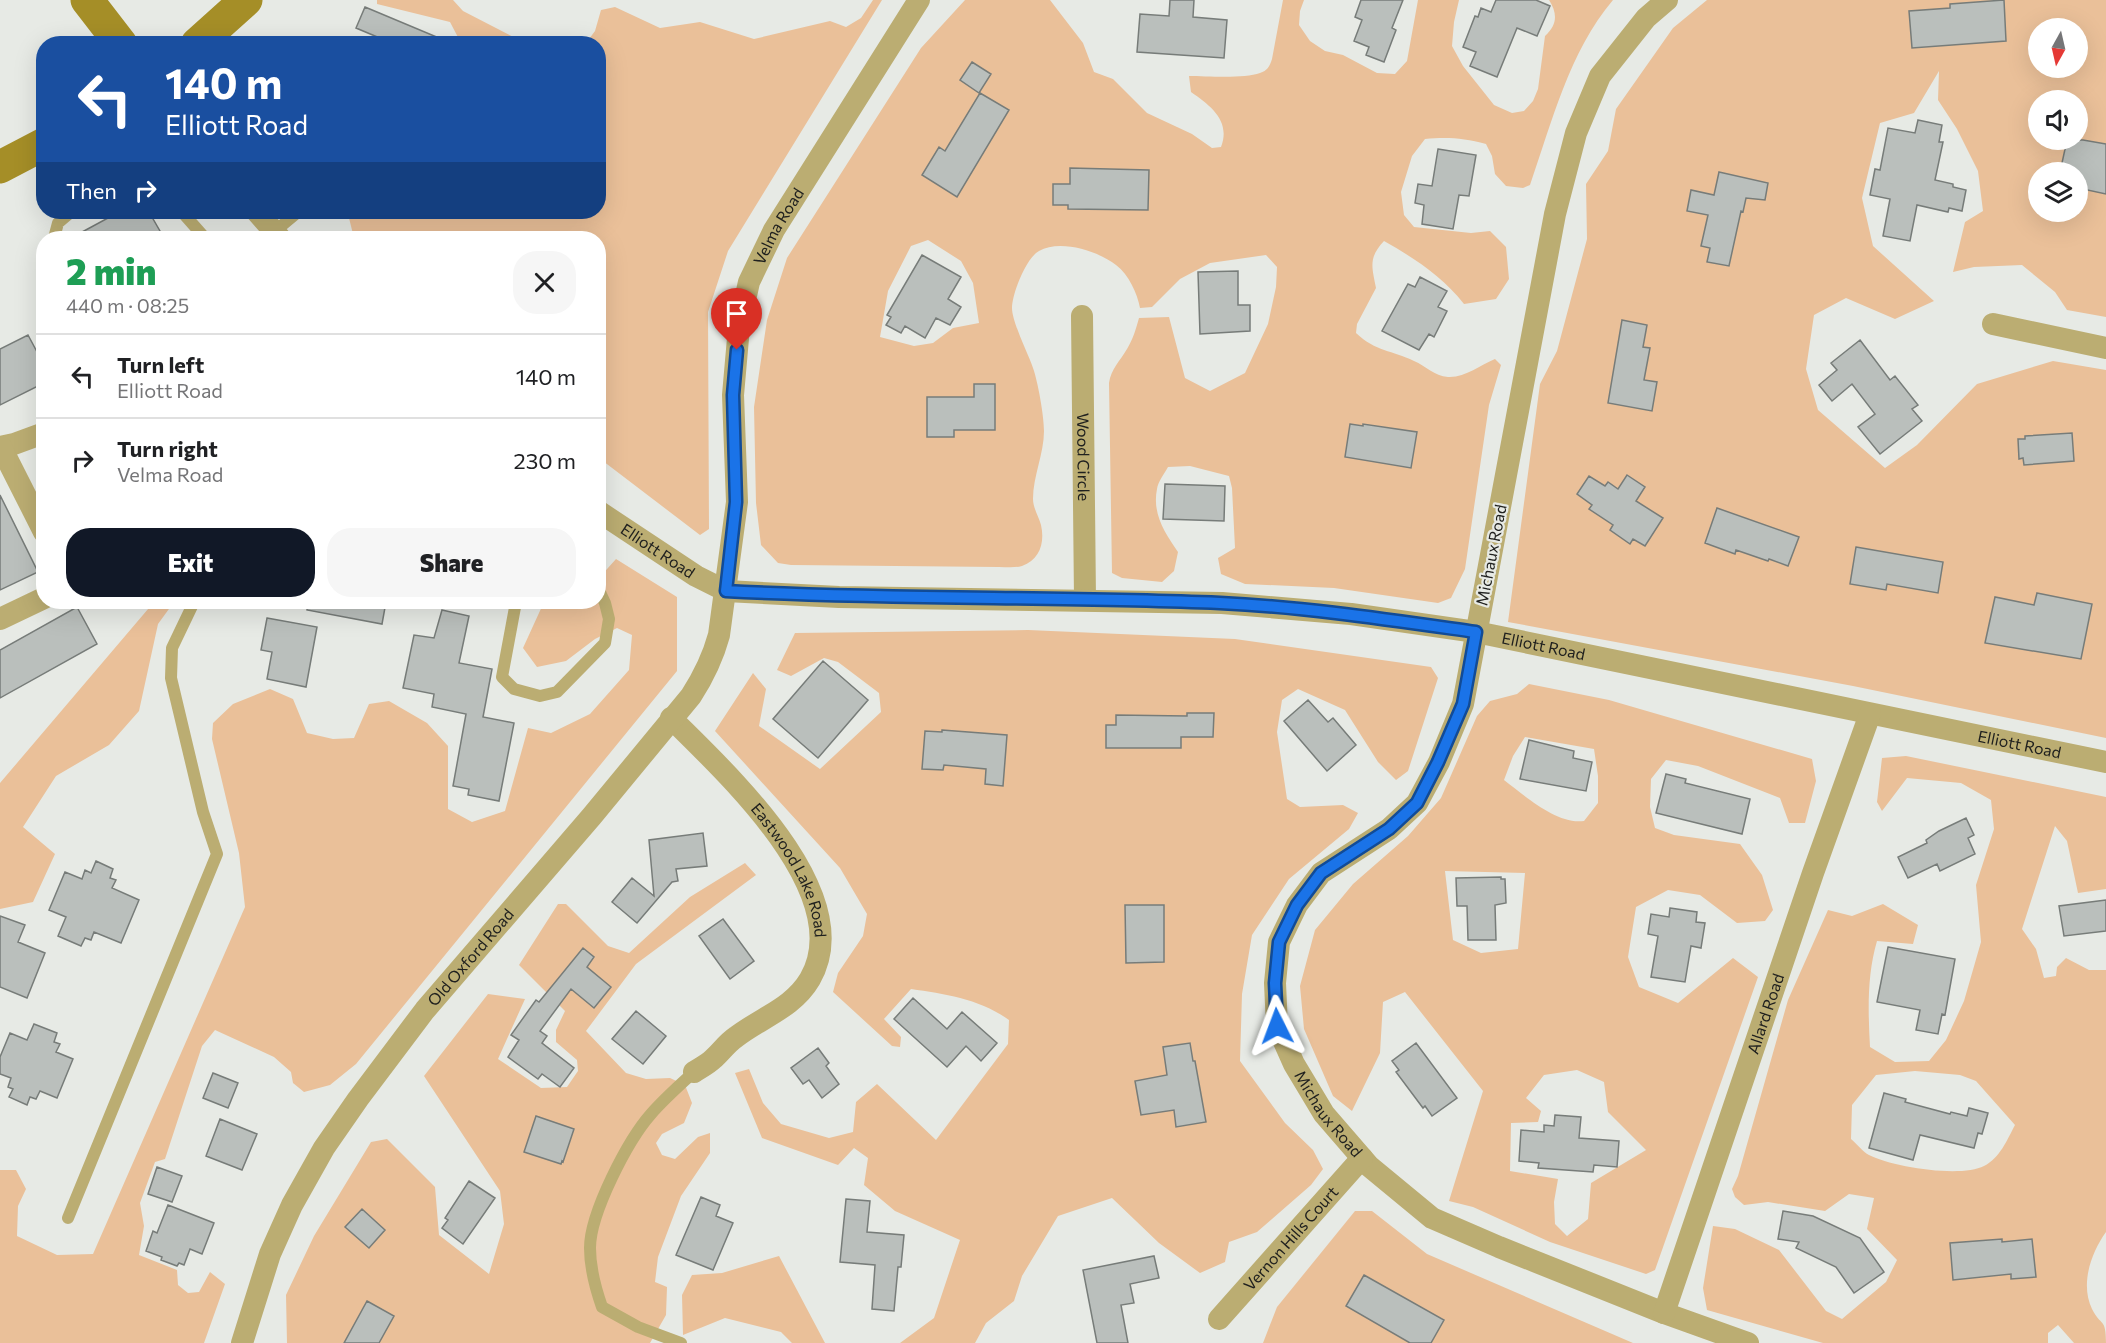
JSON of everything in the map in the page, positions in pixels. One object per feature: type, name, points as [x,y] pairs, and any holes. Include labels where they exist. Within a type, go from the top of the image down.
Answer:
[{"type":"main road","points":[[87,0],[115,36]]},
{"type":"main road","points":[[206,36],[246,0]]},
{"type":"main road","points":[[0,167],[36,148]]},
{"type":"street","name":"Velma Road","points":[[726,591],[736,502],[733,395],[739,327],[749,282],[774,230],[919,0]]},
{"type":"street","name":"Michaux Road","points":[[1667,0],[1646,18],[1600,76],[1576,133],[1555,214],[1463,704],[1417,803],[1389,829],[1321,873],[1297,905],[1279,942],[1275,983],[1277,1026],[1294,1064],[1324,1114],[1369,1167],[1432,1218],[1664,1313],[1748,1343]]},
{"type":"street","points":[[263,219],[274,231]]},
{"type":"street","name":"Wood Circle","points":[[1082,315],[1085,599]]},
{"type":"street","points":[[1993,324],[2106,348]]},
{"type":"street","points":[[36,436],[1,447],[36,516]]},
{"type":"street","name":"Elliott Road","points":[[606,516],[696,576],[726,591],[839,597],[1085,599],[1222,603],[1339,613],[1476,632],[2106,762]]},
{"type":"street","name":"Old Oxford Road","points":[[242,1343],[270,1254],[292,1205],[324,1148],[424,1010],[592,816],[691,696],[704,677],[714,655],[726,591]]},
{"type":"street","points":[[0,619],[36,602]]},
{"type":"street","name":"Allard Road","points":[[1664,1313],[1813,873],[1870,714]]},
{"type":"street","name":"Eastwood Lake Road","points":[[671,718],[713,760],[765,819],[788,850],[813,892],[822,940],[811,978],[796,997],[732,1039],[711,1061],[694,1072]]},
{"type":"street","name":"Vernon Hills Court","points":[[1219,1319],[1362,1158]]},
{"type":"lane","points":[[188,219],[199,231]]},
{"type":"lane","points":[[281,231],[292,219]]},
{"type":"lane","points":[[515,609],[502,678],[514,689],[540,696],[557,692],[605,643],[609,619],[606,607]]},
{"type":"lane","points":[[68,1218],[217,854],[203,812],[171,678],[172,648],[191,609]]},
{"type":"lane","points":[[681,1343],[638,1327],[602,1307],[593,1282],[590,1245],[601,1202],[625,1152],[650,1114],[694,1072]]},
{"type":"shaded area","points":[[377,0],[453,0],[463,11],[511,36],[457,36],[450,22],[377,4]]},
{"type":"shaded area","points":[[873,0],[882,0],[728,251],[708,312],[709,529],[700,535],[606,463],[606,231],[352,231],[349,219],[606,219],[606,36],[591,36],[601,10],[615,7],[660,28],[700,22],[754,39],[830,21],[846,27],[861,18]]},
{"type":"shaded area","points":[[965,0],[1050,0],[1083,43],[1094,72],[1113,79],[1147,113],[1192,134],[1212,148],[1221,147],[1223,129],[1221,122],[1206,103],[1191,92],[1189,76],[1245,76],[1266,70],[1272,59],[1283,0],[1304,0],[1299,25],[1310,41],[1325,51],[1343,55],[1377,73],[1395,74],[1407,61],[1418,0],[1459,0],[1452,46],[1463,66],[1494,105],[1512,113],[1524,111],[1533,101],[1538,89],[1545,36],[1552,28],[1555,19],[1549,0],[1613,0],[1598,20],[1573,65],[1554,112],[1530,185],[1523,188],[1506,186],[1495,174],[1492,156],[1486,144],[1478,142],[1456,138],[1425,139],[1412,156],[1401,192],[1404,215],[1414,227],[1471,233],[1490,231],[1506,247],[1509,279],[1496,299],[1464,304],[1427,268],[1384,241],[1373,258],[1376,288],[1357,324],[1356,333],[1363,339],[1377,347],[1406,357],[1434,373],[1448,377],[1472,371],[1495,359],[1501,365],[1489,405],[1465,569],[1451,598],[1438,603],[1334,588],[1245,584],[1221,574],[1218,558],[1235,548],[1232,488],[1229,476],[1190,466],[1168,467],[1157,489],[1158,515],[1164,530],[1178,552],[1174,571],[1162,582],[1122,578],[1112,573],[1109,383],[1112,373],[1131,341],[1139,318],[1169,317],[1185,378],[1210,391],[1245,373],[1268,324],[1276,287],[1277,267],[1266,255],[1210,263],[1180,279],[1152,307],[1140,308],[1129,279],[1116,265],[1099,255],[1079,248],[1057,246],[1039,251],[1029,261],[1017,286],[1012,308],[1017,329],[1035,374],[1044,425],[1044,440],[1033,499],[1041,525],[1042,538],[1040,550],[1028,563],[1011,567],[778,563],[761,545],[756,503],[754,407],[767,320],[787,258],[921,48]],"holes":[[[928,240],[961,261],[973,283],[979,323],[953,328],[933,343],[914,346],[880,337],[888,291],[911,246]]]},
{"type":"shaded area","points":[[1707,0],[2106,0],[2106,317],[2067,310],[2055,292],[2022,265],[1974,267],[1953,272],[1965,222],[1983,211],[1978,171],[1957,129],[1938,100],[1939,71],[1914,113],[1880,123],[1862,198],[1873,246],[1934,301],[1895,319],[1846,298],[1814,315],[1806,369],[1818,410],[1885,468],[1917,445],[1977,384],[2053,361],[2106,370],[2106,738],[1853,686],[1508,622],[1540,384],[1557,351],[1587,239],[1586,184],[1608,151],[1616,109],[1673,28]]},
{"type":"shaded area","points":[[616,559],[677,597],[677,671],[356,1064],[330,1085],[304,1092],[293,1083],[291,1072],[274,1057],[215,1030],[202,1046],[165,1159],[155,1162],[140,1203],[144,1226],[139,1255],[177,1270],[178,1285],[188,1293],[199,1292],[210,1272],[225,1284],[204,1343],[0,1343],[0,1170],[16,1170],[26,1189],[18,1206],[17,1236],[57,1255],[93,1254],[245,907],[239,853],[212,739],[213,723],[233,704],[270,689],[293,699],[307,733],[333,739],[354,738],[369,704],[389,701],[427,723],[448,746],[448,809],[472,822],[505,811],[528,728],[551,733],[590,714],[629,670],[632,635],[617,628],[595,639],[566,661],[537,667],[523,648],[541,609],[606,609],[606,570]]},
{"type":"shaded area","points":[[148,609],[169,609],[158,624],[139,711],[109,745],[56,776],[23,827],[55,854],[33,902],[0,909],[0,783]]},
{"type":"shaded area","points":[[1028,630],[1235,639],[1431,667],[1438,678],[1408,771],[1396,780],[1378,762],[1345,710],[1298,689],[1282,700],[1277,732],[1287,799],[1300,807],[1343,805],[1358,813],[1349,829],[1289,879],[1252,935],[1242,994],[1240,1061],[1285,1123],[1313,1150],[1323,1169],[1311,1185],[1257,1232],[1229,1242],[1225,1262],[1200,1273],[1159,1243],[1112,1198],[1058,1216],[1022,1276],[1014,1301],[986,1323],[975,1343],[900,1343],[934,1318],[960,1240],[895,1211],[864,1185],[868,1158],[854,1148],[838,1165],[762,1138],[735,1073],[749,1069],[763,1103],[781,1124],[829,1138],[853,1132],[856,1102],[877,1084],[936,1140],[1008,1044],[1009,1020],[974,1002],[949,995],[911,989],[884,1019],[901,1037],[900,1047],[892,1046],[833,992],[838,973],[863,936],[867,914],[840,868],[715,731],[753,673],[766,689],[759,726],[820,769],[881,712],[879,693],[838,662],[824,658],[791,676],[777,670],[795,633]]},
{"type":"shaded area","points":[[1529,684],[1609,700],[1812,759],[1816,781],[1805,823],[1789,823],[1780,798],[1698,766],[1666,760],[1651,779],[1650,807],[1655,828],[1674,835],[1740,844],[1762,875],[1773,910],[1765,921],[1737,923],[1700,895],[1668,890],[1636,907],[1628,957],[1639,987],[1678,1003],[1733,958],[1758,977],[1655,1270],[1646,1274],[1550,1242],[1473,1207],[1449,1201],[1483,1091],[1405,992],[1383,1002],[1380,1053],[1352,1111],[1333,1096],[1304,1029],[1300,986],[1315,930],[1353,884],[1408,836],[1441,798],[1477,716],[1490,701],[1517,694]],"holes":[[[1525,737],[1594,749],[1598,776],[1598,803],[1584,821],[1563,819],[1552,814],[1504,780],[1513,756]],[[1445,871],[1525,873],[1518,949],[1481,953],[1453,940]],[[1577,1070],[1604,1082],[1608,1112],[1646,1150],[1591,1183],[1588,1219],[1567,1236],[1555,1224],[1554,1202],[1558,1179],[1510,1171],[1511,1123],[1538,1122],[1541,1111],[1526,1098],[1544,1075]]]},
{"type":"shaded area","points":[[1906,756],[2106,797],[2106,889],[2078,893],[2067,841],[2055,826],[2022,929],[2036,949],[2044,978],[2056,976],[2057,967],[2066,958],[2089,970],[2106,970],[2106,1232],[2092,1259],[2087,1289],[2092,1309],[2104,1326],[2106,1343],[2074,1343],[2058,1325],[2048,1333],[2048,1343],[1823,1343],[1707,1310],[1703,1288],[1713,1226],[1735,1229],[1779,1250],[1826,1311],[1842,1319],[1886,1282],[1897,1260],[1867,1229],[1874,1198],[1849,1194],[1825,1211],[1768,1202],[1744,1205],[1735,1197],[1732,1189],[1738,1176],[1788,1000],[1828,910],[1852,916],[1883,904],[1918,925],[1913,944],[1877,941],[1870,980],[1870,1047],[1895,1062],[1929,1061],[1946,1040],[1964,1001],[1981,942],[1976,885],[1994,829],[1991,800],[1961,783],[1907,778],[1882,811],[1877,802],[1882,758]],"holes":[[[1915,1071],[1960,1075],[1976,1081],[2015,1125],[1999,1153],[1990,1163],[1960,1171],[1909,1167],[1869,1155],[1851,1139],[1852,1105],[1876,1075]]]},
{"type":"shaded area","points":[[745,863],[756,875],[636,964],[586,1031],[626,1073],[646,1079],[670,1078],[685,1085],[692,1103],[684,1123],[662,1134],[656,1143],[662,1155],[675,1159],[698,1137],[710,1133],[710,1153],[681,1196],[658,1257],[655,1282],[667,1287],[666,1315],[650,1343],[287,1343],[286,1295],[314,1236],[371,1142],[387,1139],[435,1187],[439,1235],[489,1274],[504,1224],[500,1191],[424,1076],[488,994],[525,999],[498,1059],[541,1088],[567,1087],[578,1071],[577,1060],[556,1042],[556,1030],[565,1011],[519,965],[558,904],[566,904],[608,946],[629,953],[690,897]]},
{"type":"shaded area","points":[[1355,1211],[1372,1211],[1427,1254],[1633,1343],[1263,1343],[1277,1307]]},
{"type":"shaded area","points":[[779,1256],[825,1343],[792,1343],[781,1332],[725,1318],[683,1335],[682,1295],[692,1275],[722,1273]]},
{"type":"building","points":[[1170,0],[1194,0],[1193,17],[1227,20],[1224,58],[1137,52],[1140,14],[1169,16]]},
{"type":"building","points":[[1361,0],[1403,0],[1392,28],[1396,30],[1384,62],[1366,55],[1369,47],[1354,41],[1362,20],[1355,17]]},
{"type":"building","points":[[1496,0],[1536,0],[1550,6],[1537,36],[1517,28],[1497,77],[1470,66],[1476,52],[1463,47],[1475,16],[1478,17],[1481,8],[1491,12]]},
{"type":"building","points":[[2004,0],[2006,41],[1912,48],[1909,11],[1950,8],[1950,4]]},
{"type":"building","points":[[365,7],[434,36],[375,36],[356,28]]},
{"type":"building","points":[[972,62],[991,74],[979,93],[960,80]]},
{"type":"building","points":[[980,93],[1009,110],[957,197],[922,175],[939,147],[945,151]]},
{"type":"building","points":[[1918,120],[1942,125],[1939,142],[1943,142],[1935,180],[1966,190],[1962,211],[1949,208],[1948,212],[1917,205],[1910,241],[1883,236],[1890,199],[1870,195],[1875,169],[1880,170],[1888,128],[1915,133]]},
{"type":"building","points":[[2088,141],[2106,144],[2106,194],[2088,190],[2088,162],[2062,162],[2065,150],[2088,150]]},
{"type":"building","points":[[1438,149],[1476,155],[1469,196],[1459,195],[1453,229],[1422,224],[1424,205],[1415,203],[1418,184],[1432,186]]},
{"type":"building","points":[[1070,168],[1149,170],[1148,210],[1068,209],[1068,205],[1053,205],[1053,184],[1070,184]]},
{"type":"building","points":[[1719,172],[1768,183],[1765,200],[1746,198],[1729,266],[1707,262],[1710,248],[1701,246],[1708,215],[1687,211],[1691,190],[1714,195]]},
{"type":"building","points":[[106,219],[153,219],[160,231],[84,231]]},
{"type":"building","points":[[922,255],[961,277],[948,299],[961,307],[950,325],[936,318],[925,338],[905,326],[901,333],[886,325],[891,317],[887,315]]},
{"type":"building","points":[[1238,271],[1238,305],[1250,305],[1250,331],[1200,334],[1198,272]]},
{"type":"building","points":[[1420,277],[1447,291],[1438,307],[1447,311],[1434,337],[1429,334],[1419,350],[1382,331],[1408,284],[1415,287]]},
{"type":"building","points":[[1622,320],[1647,325],[1643,347],[1650,348],[1644,380],[1657,382],[1652,411],[1608,403]]},
{"type":"building","points":[[28,335],[36,350],[36,387],[0,405],[0,349]]},
{"type":"building","points":[[1860,340],[1890,380],[1895,376],[1918,405],[1912,409],[1922,421],[1880,454],[1858,427],[1875,414],[1852,384],[1832,401],[1819,385],[1837,370],[1831,363]]},
{"type":"building","points":[[974,384],[995,384],[995,430],[954,430],[954,437],[927,437],[927,397],[974,397]]},
{"type":"building","points":[[1350,424],[1417,432],[1411,468],[1345,457]]},
{"type":"building","points":[[2072,433],[2074,461],[2024,465],[2023,458],[2019,459],[2018,439],[2025,439],[2025,436]]},
{"type":"building","points":[[1627,475],[1645,487],[1636,501],[1663,518],[1645,546],[1633,539],[1630,544],[1610,530],[1613,525],[1589,509],[1592,505],[1577,494],[1589,476],[1605,486],[1608,482],[1618,489]]},
{"type":"building","points":[[1165,484],[1225,486],[1224,521],[1163,519]]},
{"type":"building","points":[[0,495],[36,568],[36,573],[0,590]]},
{"type":"building","points":[[1717,508],[1799,537],[1788,566],[1736,550],[1735,554],[1705,543]]},
{"type":"building","points":[[1856,547],[1943,562],[1938,593],[1887,584],[1886,590],[1850,584]]},
{"type":"building","points":[[2037,593],[2092,604],[2081,659],[1985,643],[1995,597],[2034,605]]},
{"type":"building","points":[[73,609],[78,609],[97,644],[0,698],[0,650]]},
{"type":"building","points":[[307,609],[385,609],[382,624]]},
{"type":"building","points":[[442,610],[469,616],[459,663],[492,669],[483,717],[514,723],[499,801],[468,795],[469,789],[453,786],[466,714],[432,707],[434,694],[403,688],[414,635],[434,638]]},
{"type":"building","points":[[267,618],[317,627],[306,687],[267,679],[272,652],[261,650]]},
{"type":"building","points":[[823,661],[868,700],[818,758],[773,719]]},
{"type":"building","points":[[1308,700],[1328,722],[1333,718],[1356,745],[1327,771],[1284,721]]},
{"type":"building","points":[[1187,713],[1214,713],[1213,737],[1181,737],[1181,748],[1106,748],[1106,725],[1116,725],[1116,715],[1187,716]]},
{"type":"building","points":[[942,730],[1007,735],[1003,786],[985,784],[986,769],[944,765],[943,770],[922,769],[925,731],[942,732]]},
{"type":"building","points":[[1529,740],[1574,751],[1573,758],[1592,762],[1586,791],[1520,779]]},
{"type":"building","points":[[1666,774],[1686,779],[1685,783],[1750,799],[1742,834],[1656,813]]},
{"type":"building","points":[[1966,818],[1974,835],[1968,838],[1975,854],[1940,871],[1937,864],[1908,878],[1898,857],[1927,843],[1926,840],[1939,831]]},
{"type":"building","points":[[703,833],[707,866],[676,869],[678,881],[672,882],[637,923],[612,902],[632,878],[654,896],[649,840]]},
{"type":"building","points":[[96,861],[113,869],[110,878],[116,880],[112,888],[139,900],[121,943],[94,932],[91,940],[85,938],[81,946],[58,936],[66,917],[49,910],[65,872],[82,879],[85,870],[91,873]]},
{"type":"building","points":[[1501,877],[1505,879],[1506,903],[1495,905],[1496,940],[1468,940],[1467,906],[1457,906],[1456,878]]},
{"type":"building","points":[[2106,900],[2106,931],[2064,936],[2059,906]]},
{"type":"building","points":[[1125,905],[1164,905],[1164,962],[1126,963]]},
{"type":"building","points":[[1670,908],[1697,912],[1696,922],[1705,923],[1701,948],[1691,946],[1685,982],[1651,977],[1658,936],[1648,934],[1651,914],[1669,917]]},
{"type":"building","points":[[0,916],[25,925],[18,942],[45,953],[27,998],[0,987]]},
{"type":"building","points":[[723,919],[754,961],[730,979],[699,936]]},
{"type":"building","points":[[1888,947],[1955,959],[1945,1015],[1942,1014],[1938,1034],[1916,1030],[1920,1010],[1877,1002]]},
{"type":"building","points":[[583,948],[594,957],[587,967],[611,987],[594,1008],[571,989],[540,1031],[547,1036],[542,1043],[574,1068],[560,1087],[542,1074],[538,1079],[508,1057],[519,1040],[511,1035],[536,1000],[539,1002]]},
{"type":"building","points":[[913,998],[947,1029],[962,1012],[997,1043],[981,1061],[966,1046],[947,1067],[894,1019]]},
{"type":"building","points":[[636,1011],[666,1036],[643,1064],[612,1039]]},
{"type":"building","points":[[34,1024],[57,1033],[54,1042],[60,1044],[56,1052],[73,1059],[57,1098],[40,1091],[36,1099],[30,1097],[27,1105],[9,1097],[13,1089],[8,1087],[11,1078],[0,1074],[0,1057],[10,1033],[27,1040]]},
{"type":"building","points":[[1190,1043],[1206,1122],[1176,1127],[1174,1110],[1141,1115],[1135,1081],[1167,1075],[1163,1047]]},
{"type":"building","points":[[1416,1043],[1457,1098],[1432,1116],[1425,1106],[1423,1108],[1396,1072],[1399,1070],[1392,1061]]},
{"type":"building","points":[[818,1048],[829,1063],[826,1066],[839,1084],[822,1098],[809,1080],[803,1084],[791,1068]]},
{"type":"building","points":[[213,1073],[238,1083],[228,1108],[203,1098]]},
{"type":"building","points":[[1884,1093],[1906,1099],[1905,1102],[1950,1114],[1951,1112],[1967,1116],[1969,1108],[1988,1113],[1982,1134],[1978,1133],[1974,1148],[1920,1135],[1913,1160],[1869,1148]]},
{"type":"building","points":[[1555,1115],[1581,1117],[1579,1138],[1619,1141],[1617,1167],[1594,1165],[1593,1172],[1538,1168],[1539,1163],[1519,1161],[1521,1130],[1544,1132],[1544,1125],[1554,1126]]},
{"type":"building","points":[[536,1116],[574,1129],[561,1164],[524,1152]]},
{"type":"building","points":[[220,1119],[257,1134],[242,1170],[206,1156]]},
{"type":"building","points":[[157,1167],[182,1176],[172,1202],[148,1194]]},
{"type":"building","points":[[469,1181],[495,1198],[463,1244],[442,1228],[448,1220],[445,1218]]},
{"type":"building","points":[[701,1197],[720,1205],[716,1216],[733,1223],[713,1270],[676,1255]]},
{"type":"building","points":[[846,1199],[870,1201],[867,1232],[904,1235],[894,1311],[872,1309],[875,1265],[840,1262]]},
{"type":"building","points":[[168,1205],[214,1223],[202,1254],[190,1249],[184,1265],[179,1263],[177,1266],[146,1251],[153,1231],[157,1233]]},
{"type":"building","points":[[362,1209],[385,1230],[369,1248],[345,1227]]},
{"type":"building","points":[[1783,1211],[1813,1216],[1860,1238],[1884,1272],[1854,1293],[1836,1267],[1796,1248],[1799,1242],[1778,1239]]},
{"type":"building","points":[[2002,1239],[2002,1242],[2032,1239],[2036,1277],[2011,1279],[2011,1274],[1953,1280],[1950,1243]]},
{"type":"building","points":[[1154,1256],[1159,1278],[1130,1284],[1134,1303],[1121,1305],[1128,1343],[1097,1343],[1083,1270]]},
{"type":"building","points":[[1364,1275],[1444,1320],[1431,1343],[1410,1343],[1346,1306]]},
{"type":"building","points":[[367,1301],[394,1316],[379,1343],[344,1343]]},
{"type":"route","points":[[737,350],[733,395],[736,502],[726,591],[839,597],[1085,599],[1222,603],[1351,614],[1476,632],[1463,704],[1417,803],[1389,829],[1321,873],[1297,905],[1279,942],[1275,983],[1277,1026]]}]
